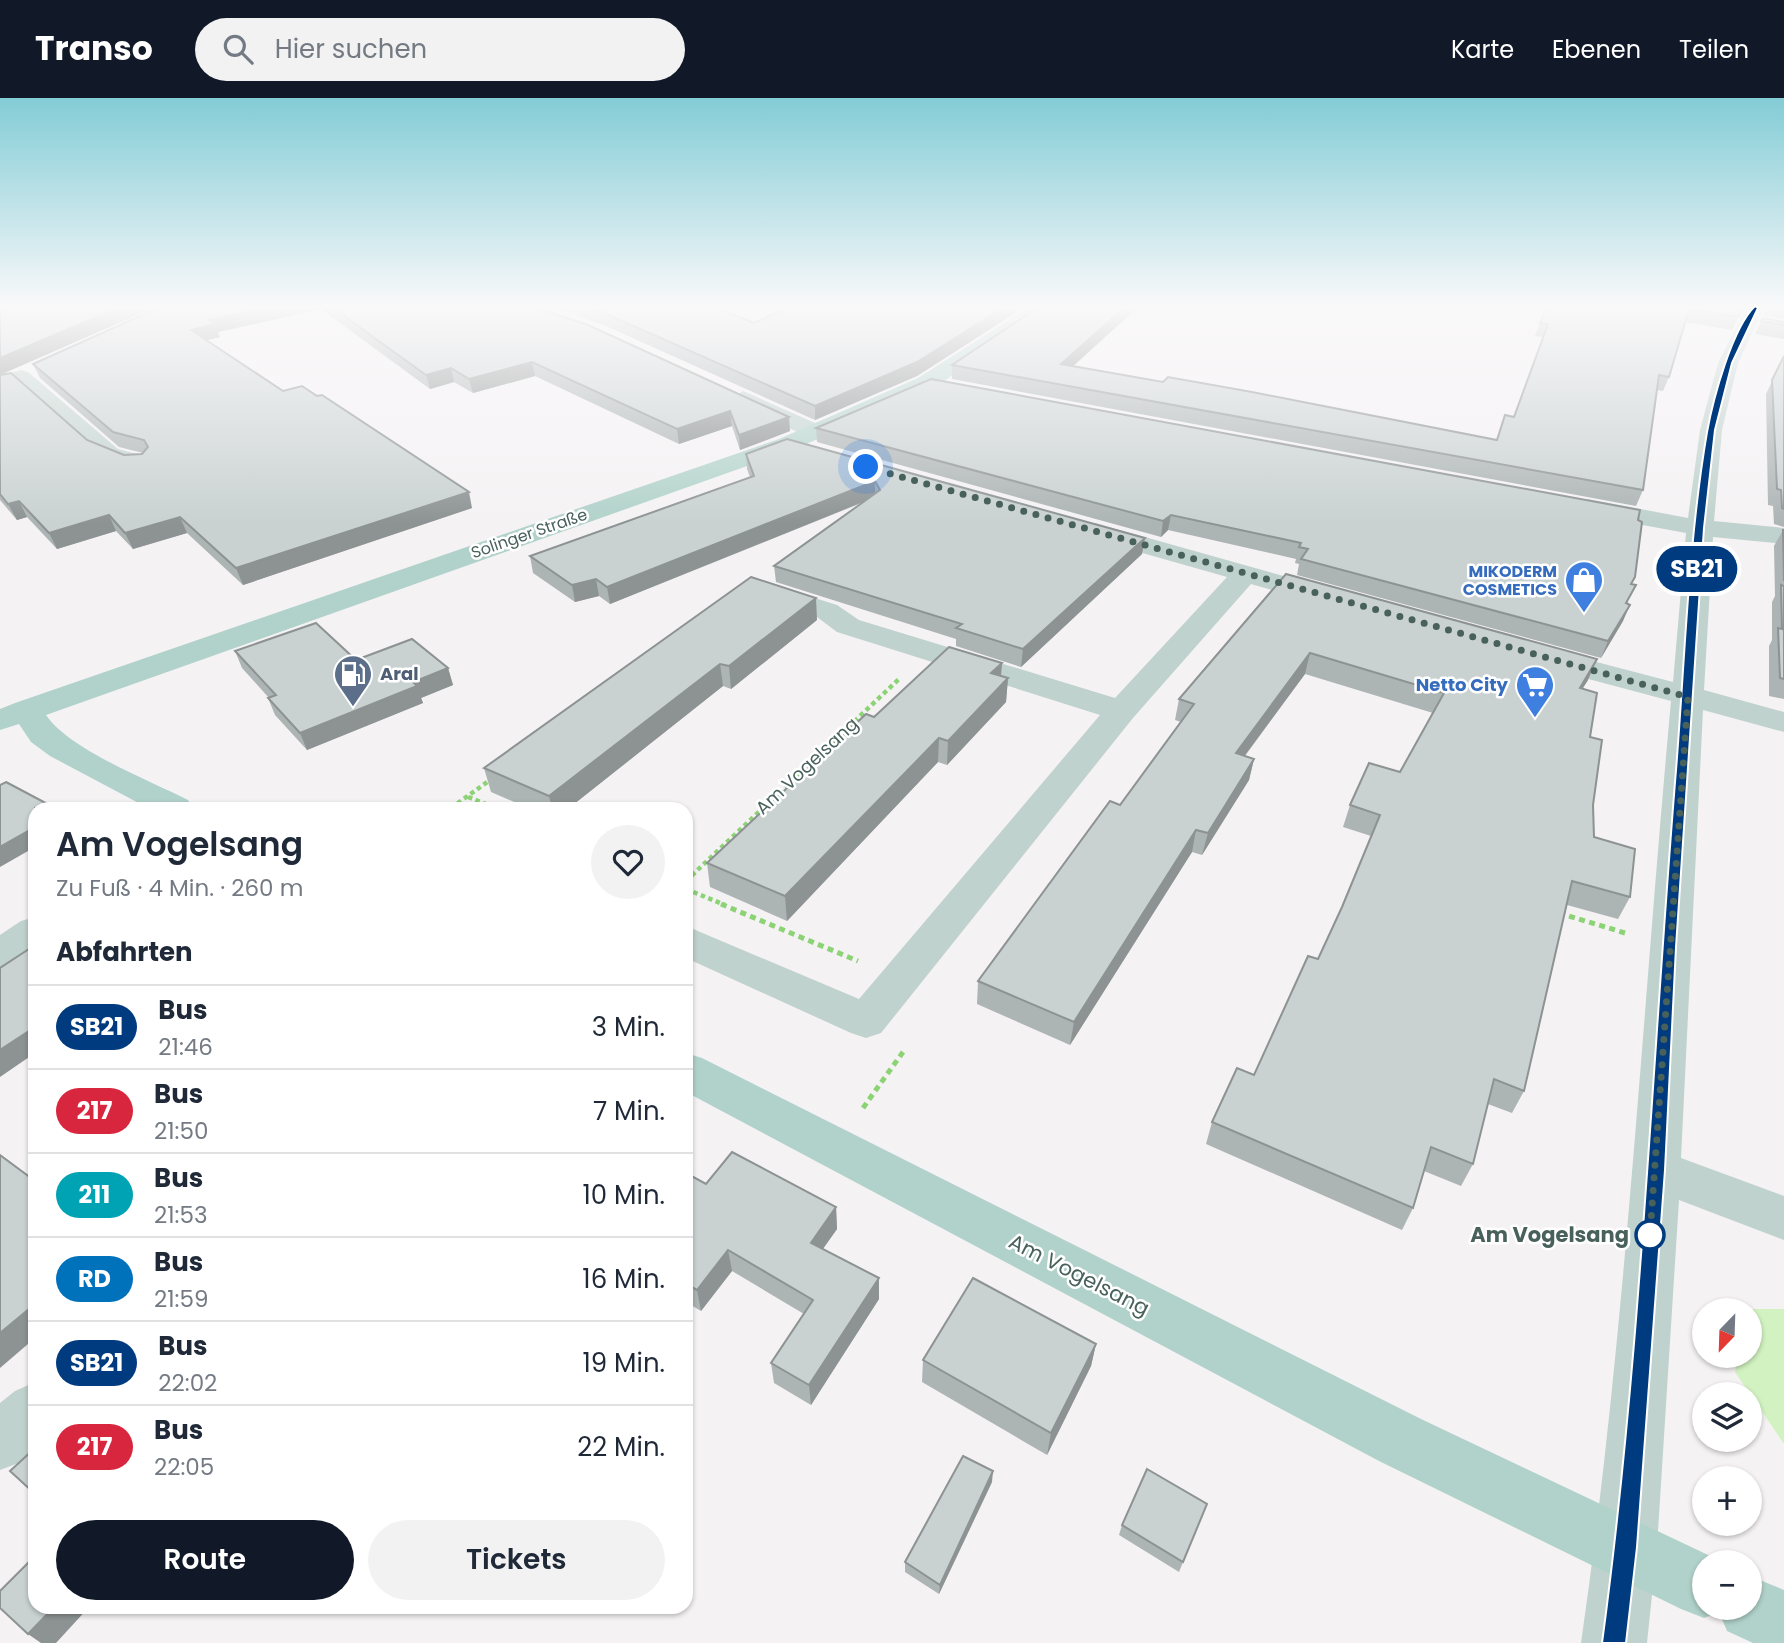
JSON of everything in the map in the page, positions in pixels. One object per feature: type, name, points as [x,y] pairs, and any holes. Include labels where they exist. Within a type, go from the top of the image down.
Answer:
[{"type":"main road","points":[[821,444],[930,380]]},
{"type":"main road","name":"Solinger Straße","points":[[14,715],[786,444]]},
{"type":"main road","points":[[14,715],[62,749],[164,802]]},
{"type":"main road","name":"Am Vogelsang","points":[[693,1075],[1400,1440],[1692,1580]]},
{"type":"main road","points":[[1762,1614],[1784,1624]]},
{"type":"street","points":[[11,380],[110,454],[140,462]]},
{"type":"street","points":[[1614,1643],[1626,1547],[1656,1170],[1669,947],[1700,528],[1711,430],[1724,380]]},
{"type":"street","points":[[926,383],[953,388]]},
{"type":"street","points":[[719,387],[821,444]]},
{"type":"street","points":[[786,444],[821,444]]},
{"type":"street","points":[[1564,502],[1700,528],[1784,536]]},
{"type":"street","points":[[1066,523],[1352,604]]},
{"type":"street","points":[[693,944],[866,1021],[1121,712],[1245,574]]},
{"type":"street","points":[[762,590],[827,611],[848,626],[1121,712]]},
{"type":"street","points":[[1513,649],[1784,722]]},
{"type":"street","points":[[0,956],[28,936]]},
{"type":"street","points":[[1656,1170],[1784,1217]]},
{"type":"street","points":[[0,1441],[28,1416]]},
{"type":"path","name":"Am Vogelsang","points":[[693,874],[928,652]]},
{"type":"path","points":[[460,802],[501,772]]},
{"type":"path","points":[[468,797],[481,802]]},
{"type":"path","points":[[693,893],[901,979]]},
{"type":"path","points":[[1553,911],[1669,947]]},
{"type":"green space","points":[[1762,1309],[1784,1309],[1784,1444],[1762,1412],[1762,1382],[1742,1382],[1735,1372],[1736,1368],[1762,1368]]},
{"type":"building","points":[[0,380],[19,380],[87,440],[124,455],[142,454],[148,447],[144,440],[113,432],[52,380],[267,380],[283,391],[302,386],[317,396],[322,395],[469,492],[236,568],[180,517],[125,533],[109,515],[49,533],[19,501],[8,504],[0,494]]},
{"type":"building","points":[[571,380],[708,380],[789,417],[739,435],[730,411],[677,429]]},
{"type":"building","points":[[756,380],[875,380],[815,406]]},
{"type":"building","points":[[928,380],[937,380],[1640,510],[1638,520],[1642,522],[1635,577],[1631,584],[1636,585],[1626,603],[1630,605],[1608,641],[1301,559],[1308,549],[1299,547],[1301,543],[1171,515],[1163,521],[816,428]]},
{"type":"building","points":[[1035,380],[1185,380],[1497,440],[1505,415],[1514,417],[1527,380],[1658,380],[1643,490]]},
{"type":"building","points":[[1772,380],[1784,380],[1784,509],[1781,490],[1777,489]]},
{"type":"building","points":[[787,439],[1145,538],[1023,649],[956,628],[962,624],[774,566],[880,490],[875,481],[607,587],[596,579],[572,585],[530,556],[754,476],[746,454]]},
{"type":"building","points":[[1286,574],[1597,659],[1580,688],[1597,693],[1590,737],[1602,740],[1593,805],[1594,837],[1635,849],[1630,897],[1572,881],[1524,1091],[1494,1079],[1473,1164],[1431,1147],[1413,1208],[1212,1122],[1237,1068],[1254,1075],[1308,956],[1318,959],[1342,907],[1380,815],[1350,805],[1369,763],[1400,772],[1444,693],[1310,653],[1236,753],[1254,759],[1208,833],[1196,830],[1074,1022],[978,981],[1110,801],[1120,805],[1194,704],[1179,699]]},
{"type":"building","points":[[751,577],[816,598],[729,666],[720,664],[549,796],[484,768]]},
{"type":"building","points":[[1781,585],[1784,586],[1784,679],[1780,678],[1778,628],[1782,629]]},
{"type":"building","points":[[316,623],[356,660],[412,639],[448,668],[413,682],[417,686],[300,733],[268,698],[276,695],[235,651]]},
{"type":"building","points":[[949,647],[1002,663],[991,673],[1008,678],[948,741],[939,738],[785,896],[707,863],[866,714],[874,717]]},
{"type":"building","points":[[6,782],[44,802],[28,802],[28,831],[0,847],[0,785]]},
{"type":"building","points":[[28,950],[28,1032],[0,1050],[0,968]]},
{"type":"building","points":[[732,1152],[836,1207],[811,1243],[879,1278],[809,1385],[771,1363],[813,1300],[728,1250],[697,1290],[693,1288],[693,1177],[706,1184]]},
{"type":"building","points":[[0,1155],[28,1176],[28,1310],[0,1333]]},
{"type":"building","points":[[973,1278],[1096,1344],[1051,1433],[923,1360]]},
{"type":"building","points":[[28,1454],[28,1488],[10,1471]]},
{"type":"building","points":[[963,1456],[993,1471],[940,1585],[905,1562]]},
{"type":"building","points":[[1147,1469],[1207,1504],[1183,1562],[1122,1525]]},
{"type":"building","points":[[28,1563],[28,1614],[47,1614],[28,1634],[0,1608],[0,1591]]},
{"type":"bus line","name":"SB21","points":[[1614,1643],[1626,1547],[1656,1170],[1669,947],[1700,528],[1711,430],[1724,380]]},
{"type":"place","name":"MIKODERM COSMETICS","points":[[1584,614]]},
{"type":"place","name":"Aral","points":[[353,708]]},
{"type":"place","name":"Netto City","points":[[1535,719]]},
{"type":"place","name":"Am Vogelsang","points":[[1650,1235]]},
{"type":"route","points":[[866,467],[1688,697],[1650,1235]]}]
